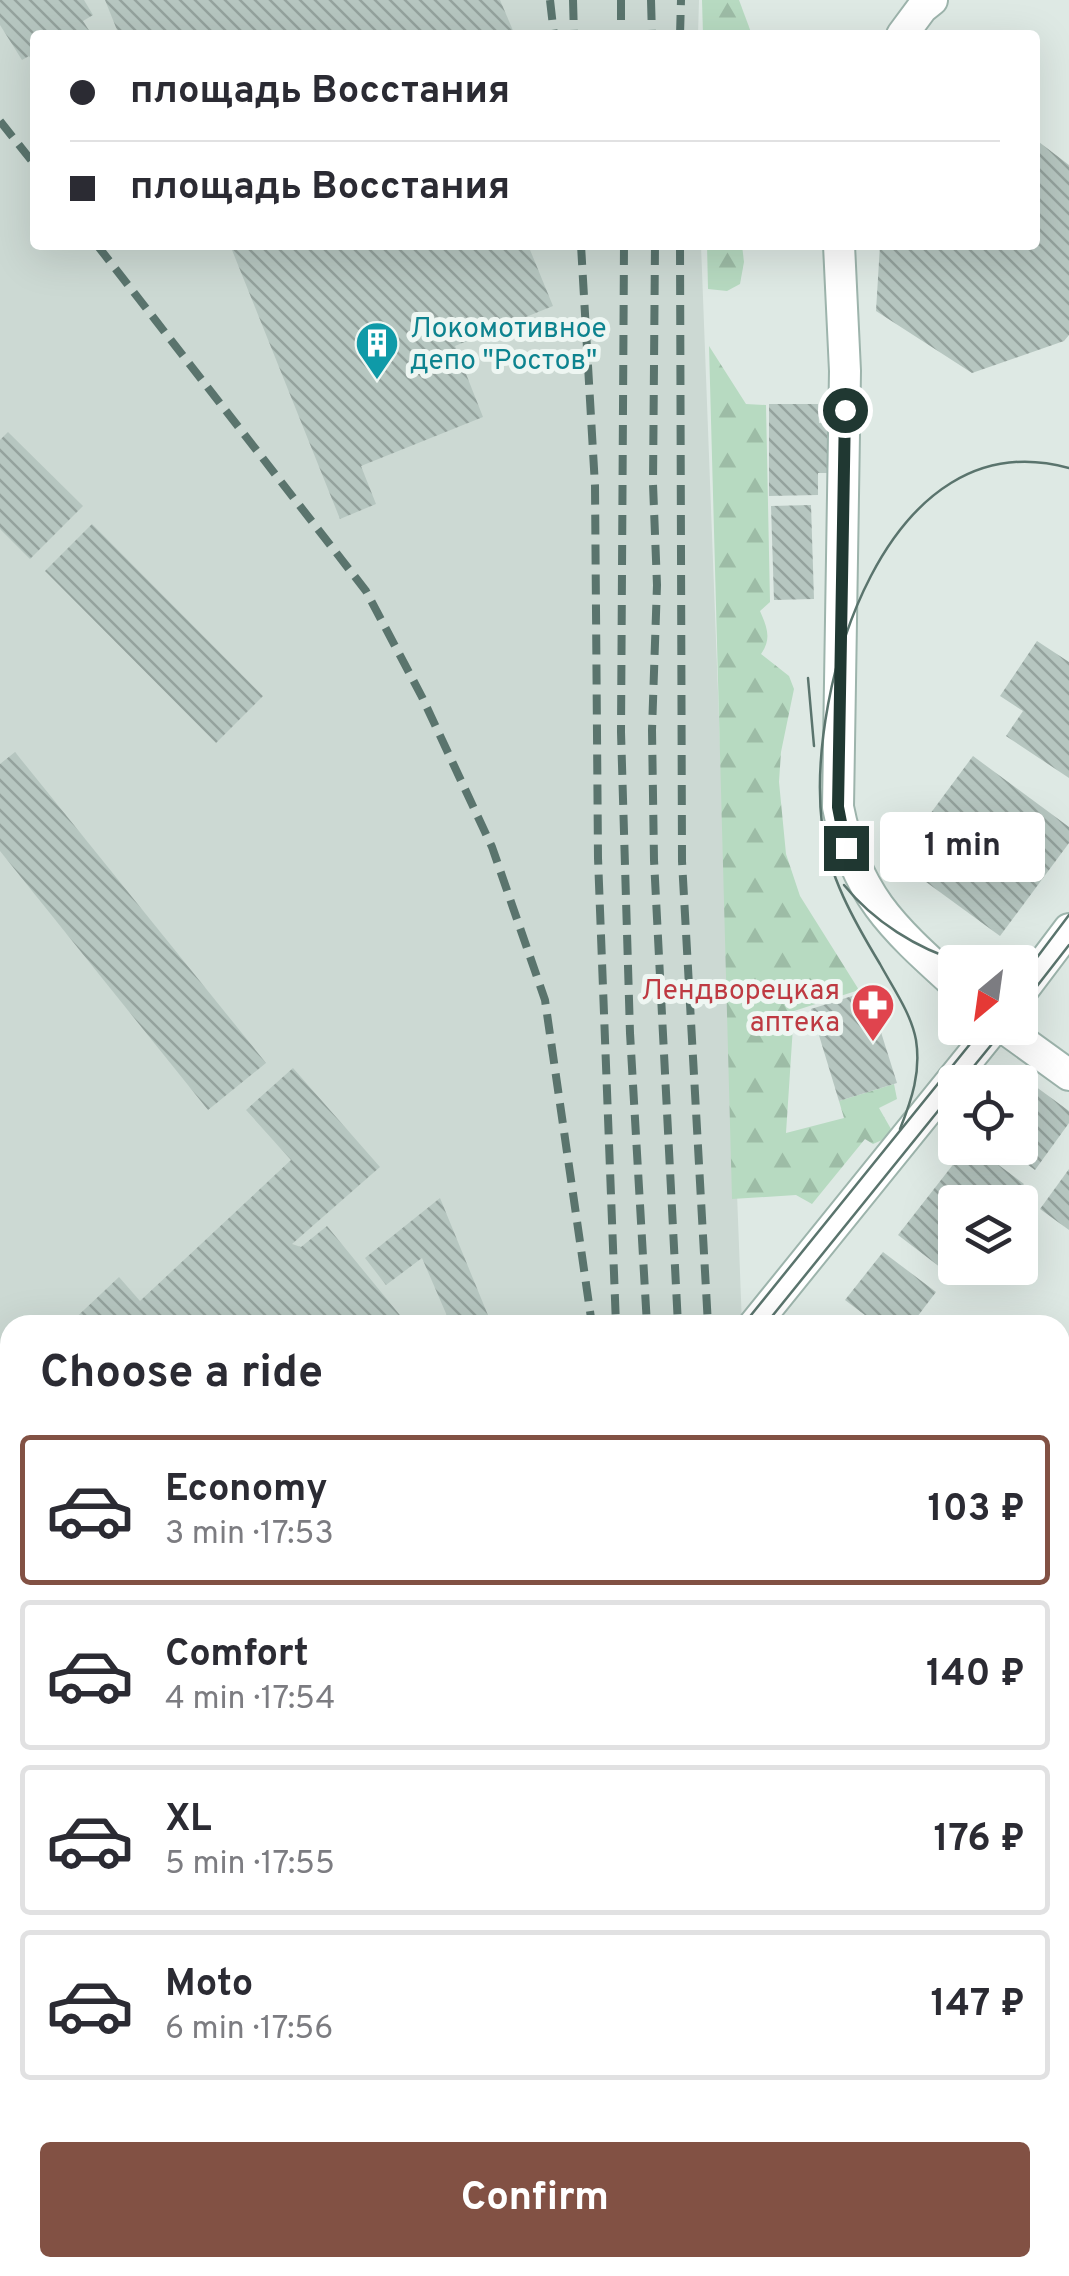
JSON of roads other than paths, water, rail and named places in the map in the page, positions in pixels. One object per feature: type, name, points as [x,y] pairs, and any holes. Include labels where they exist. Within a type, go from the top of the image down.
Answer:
[{"type":"street","points":[[906,30],[932,0]]},
{"type":"street","points":[[839,250],[846,371],[838,807],[846,848],[872,897],[899,933],[938,969]]},
{"type":"street","points":[[1038,970],[1069,928]]},
{"type":"street","points":[[762,1315],[980,1045]]},
{"type":"street","points":[[1028,1045],[1069,1075]]},
{"type":"tram line","points":[[900,1129],[916,1074],[914,1030],[844,897],[825,844],[821,768],[828,704],[845,638],[871,576],[906,522],[951,483],[1005,463],[1069,468]]},
{"type":"tram line","points":[[808,678],[814,746]]},
{"type":"tram line","points":[[844,885],[897,932],[938,953]]},
{"type":"tram line","points":[[1038,956],[1069,915]]},
{"type":"tram line","points":[[1038,985],[1069,945]]},
{"type":"tram line","points":[[751,1315],[969,1045]]},
{"type":"tram line","points":[[975,1065],[991,1045]]},
{"type":"tram line","points":[[773,1315],[938,1111]]},
{"type":"railway","points":[[550,0],[553,30]]},
{"type":"railway","points":[[573,0],[574,30]]},
{"type":"railway","points":[[621,0],[621,30]]},
{"type":"railway","points":[[651,0],[652,30]]},
{"type":"railway","points":[[680,30],[681,0]]},
{"type":"railway","points":[[0,121],[30,159]]},
{"type":"railway","points":[[101,250],[366,591],[422,697],[492,847],[545,1000],[591,1315]]},
{"type":"railway","points":[[581,250],[595,486],[598,858],[616,1315]]},
{"type":"railway","points":[[624,250],[621,732],[630,1033],[646,1315]]},
{"type":"railway","points":[[655,250],[654,860],[677,1315]]},
{"type":"railway","points":[[680,250],[682,861],[707,1315]]},
{"type":"place","name":"Локомотивное депо \"Ростов\"","points":[[377,381]]},
{"type":"place","name":"Лендворецкая аптека","points":[[873,1043]]}]
